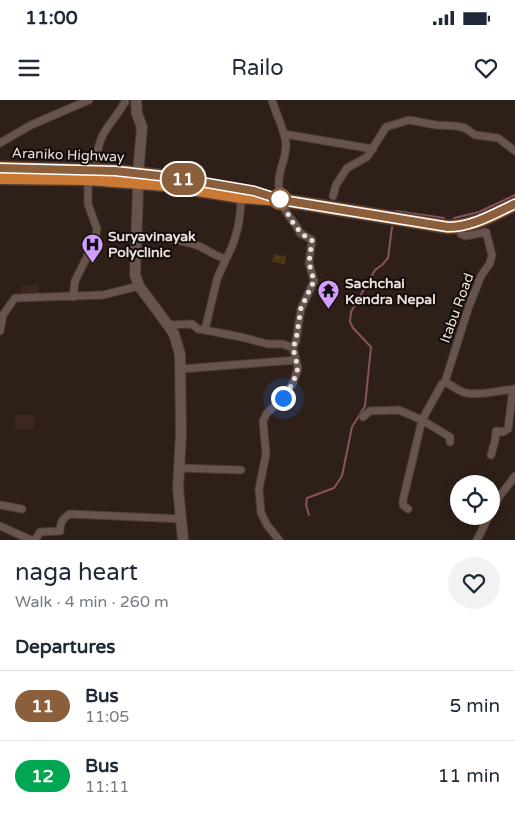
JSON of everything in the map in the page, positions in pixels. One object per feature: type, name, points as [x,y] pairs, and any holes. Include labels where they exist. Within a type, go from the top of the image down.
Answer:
[{"type":"highway","name":"Araniko Highway","points":[[0,168],[139,178],[242,189],[266,194],[282,200]]},
{"type":"highway","name":"Araniko Highway","points":[[0,178],[139,178],[241,197],[282,200],[448,227],[459,227],[481,220],[515,204]]},
{"type":"main road","points":[[130,101],[142,127],[135,275],[139,286],[168,325],[177,343],[182,369],[178,488],[183,540]]},
{"type":"street","points":[[0,143],[31,125],[89,100]]},
{"type":"street","points":[[272,100],[286,144],[279,175],[282,200],[286,212],[298,227],[300,233],[312,240],[309,263],[314,281],[301,308],[293,348],[298,368],[293,383],[283,398],[267,413],[263,421],[266,454],[259,489],[261,513],[267,525],[279,540]]},
{"type":"street","points":[[96,160],[98,144],[105,129],[130,101]]},
{"type":"street","points":[[334,196],[336,185],[347,168],[367,157],[386,127],[409,120],[465,128],[475,134],[498,138],[515,151]]},
{"type":"street","points":[[284,134],[373,149]]},
{"type":"street","points":[[73,297],[76,281],[95,241],[97,230],[88,204],[88,179]]},
{"type":"street","points":[[205,330],[217,279],[234,240],[241,216],[241,197]]},
{"type":"street","name":"Itabu Road","points":[[445,382],[469,306],[492,255],[486,232],[466,236],[461,234],[459,227]]},
{"type":"street","points":[[138,235],[195,244],[215,256],[226,259]]},
{"type":"street","points":[[0,331],[4,315],[15,298],[103,295],[139,286]]},
{"type":"street","points":[[168,325],[192,324],[198,329],[268,344],[283,344],[293,348]]},
{"type":"street","points":[[182,369],[296,360]]},
{"type":"street","points":[[408,509],[403,505],[403,500],[422,420],[442,384],[445,382],[462,392],[468,393],[478,394],[514,389],[508,429],[503,432],[493,430],[495,441],[491,455]]},
{"type":"street","points":[[362,417],[370,411],[400,410],[422,420],[450,437],[450,442]]},
{"type":"street","points":[[179,468],[242,470]]},
{"type":"street","points":[[500,496],[515,476]]},
{"type":"street","points":[[0,505],[22,509]]},
{"type":"street","points":[[35,540],[40,532],[60,531],[60,524],[64,517],[70,514],[182,519]]},
{"type":"street","points":[[477,540],[485,525]]},
{"type":"street","points":[[0,526],[26,539]]},
{"type":"shaded area","points":[[274,254],[286,256],[285,264],[272,262]]},
{"type":"shaded area","points":[[38,284],[39,295],[22,297],[21,286]]},
{"type":"shaded area","points":[[15,415],[34,415],[34,429],[15,429]]},
{"type":"waterway","points":[[454,218],[479,212],[515,195]]},
{"type":"waterway","points":[[396,211],[444,218]]},
{"type":"waterway","points":[[309,515],[306,505],[307,498],[334,488],[342,476],[352,427],[365,406],[371,347],[353,328],[350,322],[351,312],[375,270],[388,258],[392,227]]},
{"type":"bus line","name":"11","points":[[0,168],[115,171],[178,178],[254,191],[282,200],[448,227],[466,226],[515,204]]},
{"type":"place","name":"Suryavinayak Polyclinic","points":[[92,263]]},
{"type":"place","name":"Sachchai Kendra Nepal","points":[[329,310]]},
{"type":"route","points":[[280,199],[300,233],[312,240],[309,263],[314,281],[313,287],[304,299],[301,308],[296,340],[293,345],[298,368],[293,383],[283,398]]}]
